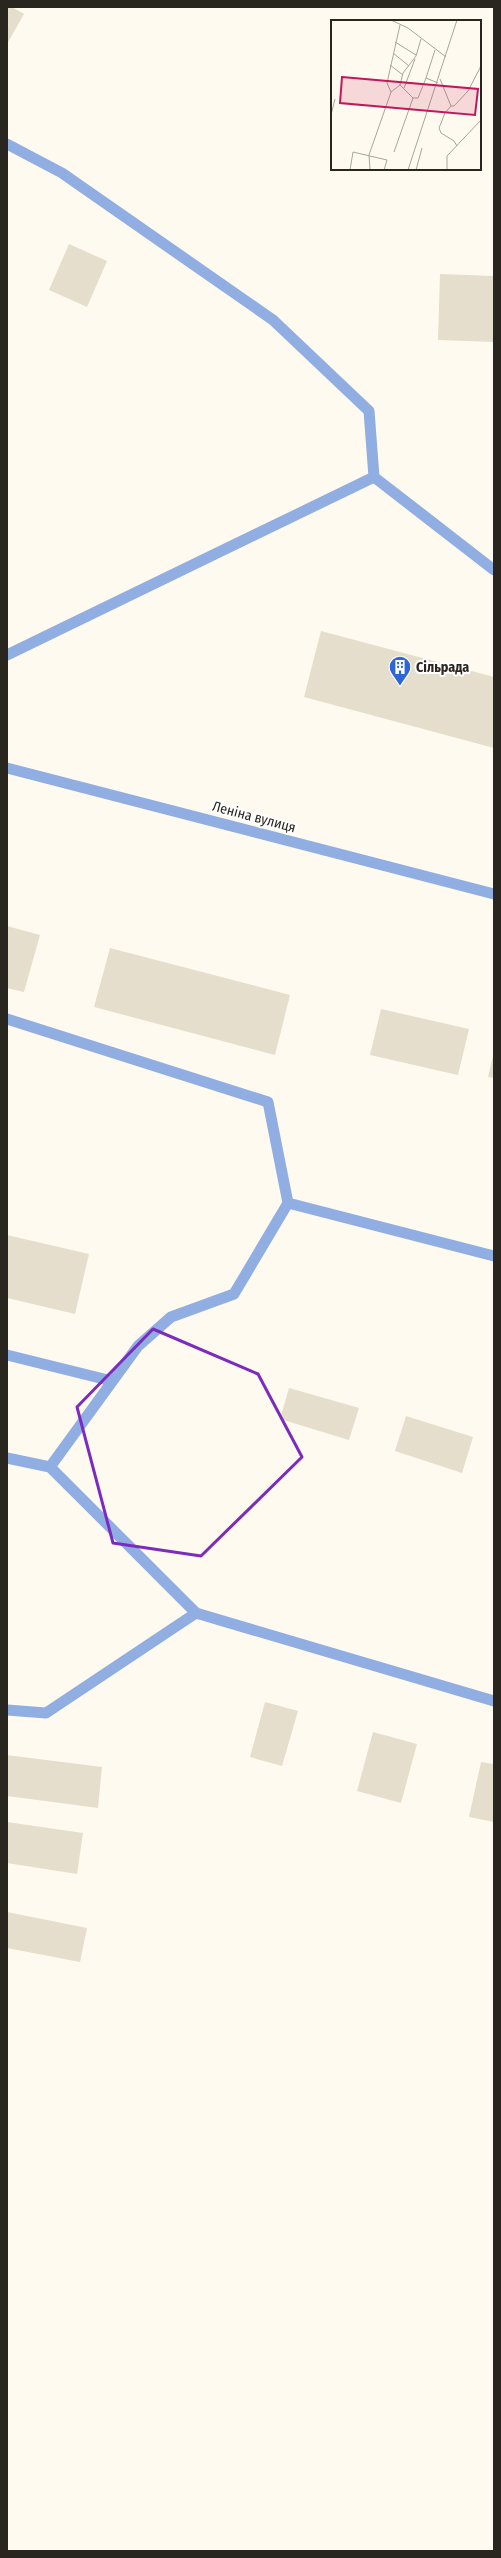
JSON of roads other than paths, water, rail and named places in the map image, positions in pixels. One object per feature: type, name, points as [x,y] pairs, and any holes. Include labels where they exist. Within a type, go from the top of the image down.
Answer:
[{"type":"street","points":[[7,144],[62,173],[273,320],[369,411],[374,477],[494,570]]},
{"type":"street","points":[[7,655],[374,477]]},
{"type":"street","name":"Леніна вулиця","points":[[7,768],[494,894]]},
{"type":"street","points":[[7,1019],[268,1102],[288,1203],[234,1294],[171,1316],[138,1346],[50,1467]]},
{"type":"street","points":[[288,1203],[494,1256]]},
{"type":"street","points":[[7,1355],[112,1381]]},
{"type":"street","points":[[7,1458],[50,1467],[196,1613],[494,1701]]},
{"type":"street","points":[[7,1710],[46,1713],[196,1613]]},
{"type":"place","name":"Сільрада","points":[[400,686]]}]
